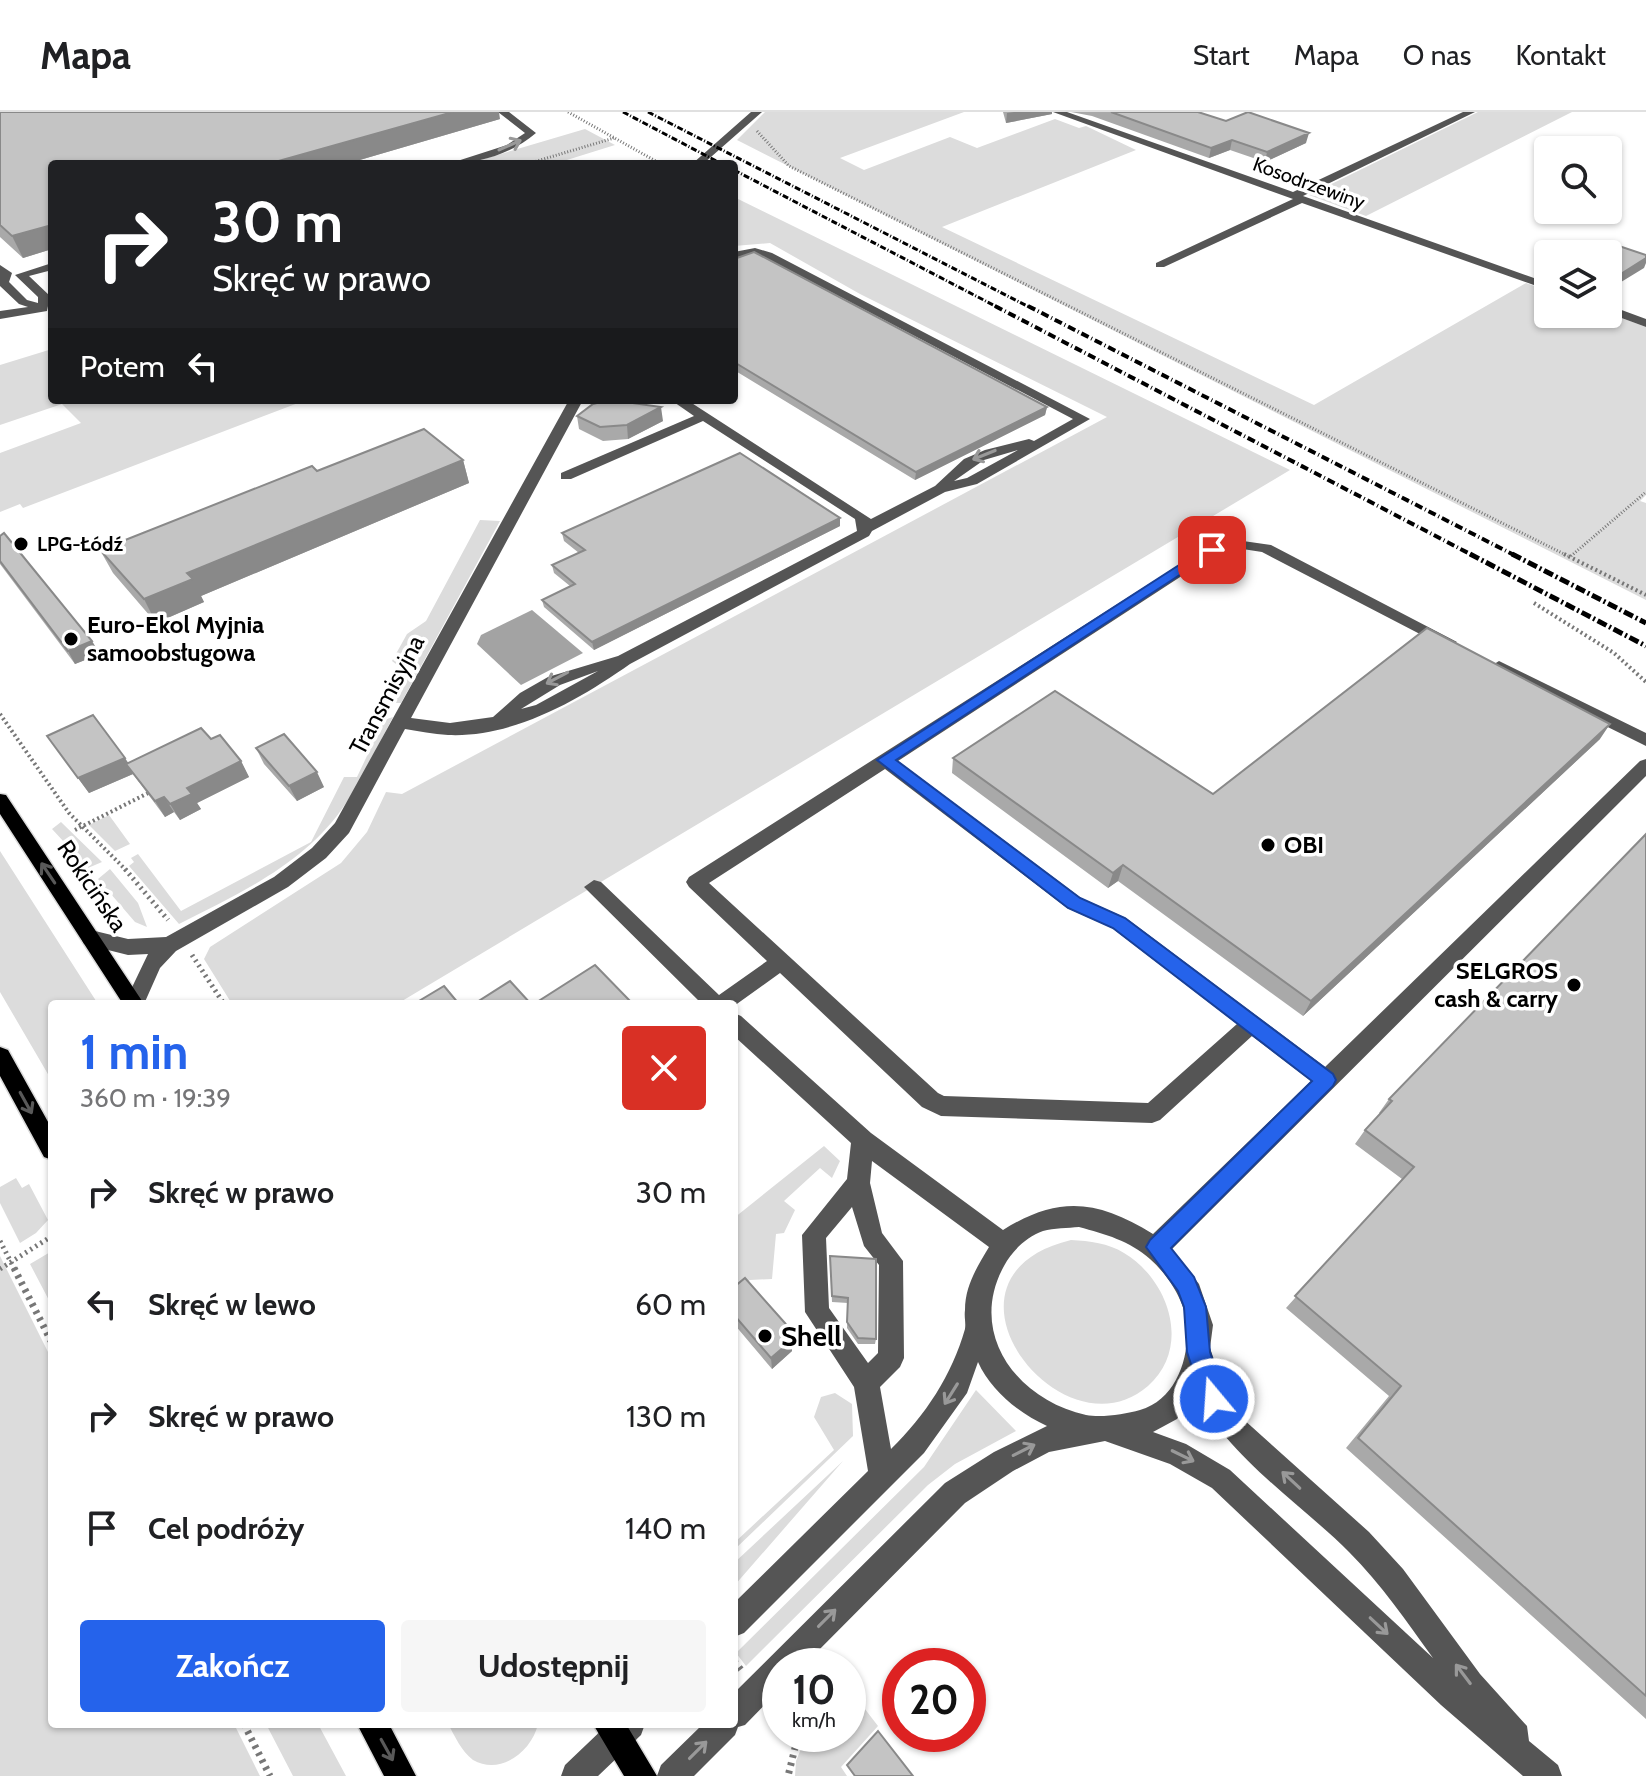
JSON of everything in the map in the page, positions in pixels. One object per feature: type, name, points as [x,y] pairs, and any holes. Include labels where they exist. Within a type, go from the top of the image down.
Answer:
[{"type":"main road","name":"Rokicińska","points":[[0,800],[131,1000]]},
{"type":"main road","points":[[0,1056],[48,1143]]},
{"type":"main road","points":[[374,1728],[401,1776]]},
{"type":"main road","points":[[618,1728],[642,1776]]},
{"type":"street","points":[[466,160],[510,147],[531,133],[503,112]]},
{"type":"street","points":[[702,160],[746,125],[757,112]]},
{"type":"street","name":"Kosodrzewiny","points":[[1058,112],[1534,282]]},
{"type":"street","points":[[1160,265],[1470,112]]},
{"type":"street","points":[[402,723],[465,729],[542,709],[589,685],[624,660],[856,539],[866,528],[940,489],[972,481],[1040,440],[1083,419],[768,255],[755,251],[738,254]]},
{"type":"street","points":[[21,275],[48,267]]},
{"type":"street","points":[[3,270],[21,275],[44,296],[47,307],[23,302],[3,283],[3,270]]},
{"type":"street","points":[[0,315],[47,307]]},
{"type":"street","points":[[0,327],[47,307]]},
{"type":"street","points":[[1622,314],[1646,323]]},
{"type":"street","name":"Transmisyjna","points":[[175,941],[281,882],[331,841],[354,811],[574,404]]},
{"type":"street","points":[[684,404],[860,516],[866,528]]},
{"type":"street","points":[[566,476],[704,416]]},
{"type":"street","points":[[1252,1023],[1152,1113],[941,1106],[930,1100],[696,882],[1222,546],[1236,544],[1266,548],[1646,740]]},
{"type":"street","points":[[885,760],[1074,903],[1119,923],[1326,1080]]},
{"type":"street","points":[[1157,1247],[1646,765]]},
{"type":"street","points":[[594,887],[714,1000]]},
{"type":"street","points":[[91,938],[128,947],[175,941]]},
{"type":"street","points":[[136,1000],[152,963],[175,941]]},
{"type":"street","points":[[724,1000],[781,962]]},
{"type":"street","points":[[738,1026],[814,1102],[862,1142],[911,1181],[1004,1244]]},
{"type":"street","points":[[862,1142],[858,1183],[872,1238],[891,1261],[891,1358],[866,1382]]},
{"type":"street","points":[[858,1183],[814,1235],[817,1312],[866,1382],[883,1478]]},
{"type":"street","points":[[738,1619],[915,1444],[958,1384],[979,1322],[980,1288],[993,1257],[1004,1244],[1031,1225],[1073,1215],[1117,1224],[1157,1247],[1187,1285],[1200,1329],[1199,1352],[1193,1372],[1170,1407],[1132,1427],[1058,1435],[1031,1446],[955,1493],[738,1710]]},
{"type":"street","points":[[979,1322],[991,1360],[1015,1394],[1064,1424],[1101,1430],[1177,1453],[1221,1479],[1451,1695],[1549,1776]]},
{"type":"street","points":[[1199,1352],[1214,1399],[1233,1427],[1359,1542],[1393,1579],[1470,1684],[1549,1776]]},
{"type":"street","points":[[576,1776],[618,1728]]},
{"type":"street","points":[[672,1776],[720,1728]]},
{"type":"path","points":[[568,112],[654,160]]},
{"type":"path","points":[[746,125],[761,133],[789,166],[1646,595]]},
{"type":"path","points":[[540,160],[614,138]]},
{"type":"path","points":[[1571,556],[1646,492]]},
{"type":"path","points":[[1534,603],[1614,653],[1646,682]]},
{"type":"path","points":[[0,714],[69,813],[135,879],[175,941],[221,1000]]},
{"type":"path","points":[[75,830],[163,786]]},
{"type":"path","points":[[0,1269],[48,1239]]},
{"type":"path","points":[[0,1241],[48,1335]]},
{"type":"path","points":[[246,1728],[270,1776]]},
{"type":"path","points":[[788,1776],[794,1752]]},
{"type":"shaded area","points":[[765,112],[964,112],[840,158],[864,170],[950,137],[977,148],[1055,119],[1079,128],[1086,126],[1136,150],[942,227],[1314,405],[1526,283],[1534,286],[1534,328],[1622,328],[1622,318],[1646,327],[1646,495],[1640,501],[1646,503],[1646,600],[737,140]]},
{"type":"shaded area","points":[[1478,112],[1572,112],[1366,216],[1309,195]]},
{"type":"shaded area","points":[[585,129],[615,145],[567,160],[480,160]]},
{"type":"shaded area","points":[[738,199],[1290,470],[404,1000],[230,1000],[204,959],[210,947],[341,863],[367,832],[386,792],[402,794],[1107,417],[860,294],[770,243],[738,246]]},
{"type":"shaded area","points":[[48,350],[48,404],[62,404],[0,425],[0,365]]},
{"type":"shaded area","points":[[62,404],[296,404],[23,508],[20,504],[0,512],[0,453],[81,423]]},
{"type":"shaded area","points":[[480,520],[500,521],[401,703],[383,703],[401,668],[392,661],[407,634],[426,621]]},
{"type":"shaded area","points":[[532,610],[583,653],[521,685],[477,644],[481,635]]},
{"type":"shaded area","points":[[393,717],[359,782],[330,824],[312,843],[292,859],[248,888],[179,924],[129,866],[134,862],[131,858],[138,854],[181,911],[311,842],[344,777],[357,777],[384,720]]},
{"type":"shaded area","points":[[109,815],[130,844],[115,851],[89,825]]},
{"type":"shaded area","points":[[61,822],[102,862],[88,868],[52,829]]},
{"type":"shaded area","points":[[0,851],[95,1000],[48,1000],[48,1074],[0,992]]},
{"type":"shaded area","points":[[110,869],[138,903],[147,927],[135,922],[98,879]]},
{"type":"shaded area","points":[[824,1146],[840,1161],[832,1178],[820,1168],[784,1201],[795,1210],[784,1233],[776,1234],[772,1279],[750,1280],[738,1290],[738,1215]]},
{"type":"shaded area","points":[[16,1178],[22,1188],[29,1184],[48,1220],[36,1233],[20,1243],[0,1203],[0,1187]]},
{"type":"shaded area","points":[[1071,1240],[1112,1247],[1140,1265],[1163,1297],[1169,1315],[1172,1334],[1169,1353],[1161,1370],[1148,1386],[1114,1403],[1078,1400],[1046,1383],[1020,1355],[1005,1322],[1006,1289],[1027,1260]]},
{"type":"shaded area","points":[[48,1253],[48,1298],[30,1264]]},
{"type":"shaded area","points":[[0,1256],[48,1352],[48,1728],[236,1728],[260,1776],[0,1776]]},
{"type":"shaded area","points":[[976,1390],[1016,1431],[955,1464],[928,1485],[746,1666],[738,1651],[924,1467]]},
{"type":"shaded area","points":[[835,1393],[852,1404],[853,1436],[738,1546],[738,1539],[834,1450],[814,1417],[821,1397]]},
{"type":"shaded area","points":[[843,1461],[738,1581],[738,1559]]},
{"type":"shaded area","points":[[866,1710],[878,1726],[866,1739]]},
{"type":"shaded area","points":[[268,1728],[320,1728],[346,1776],[293,1776]]},
{"type":"shaded area","points":[[450,1728],[537,1728],[529,1743],[514,1758],[494,1765],[473,1760]]},
{"type":"shaded area","points":[[800,1752],[855,1752],[841,1767],[847,1776],[795,1776]]},
{"type":"building","points":[[0,112],[453,112],[282,160],[48,160],[48,226],[12,236],[0,225]]},
{"type":"building","points":[[1111,112],[1198,112],[1226,121],[1248,112],[1309,133],[1267,152],[1232,140],[1211,148]]},
{"type":"building","points":[[1622,247],[1646,255],[1622,273]]},
{"type":"building","points":[[754,252],[1047,407],[916,472],[738,364],[738,258]]},
{"type":"building","points":[[593,404],[661,407],[627,425],[600,427],[577,416]]},
{"type":"building","points":[[424,429],[463,460],[187,573],[193,579],[144,599],[100,550],[312,466],[317,471]]},
{"type":"building","points":[[740,453],[840,518],[592,642],[542,600],[575,584],[552,565],[585,550],[562,533]]},
{"type":"building","points":[[4,533],[92,641],[68,651],[0,561],[0,536]]},
{"type":"building","name":"OBI","points":[[1427,628],[1610,724],[1311,1001],[1123,865],[1113,873],[953,758],[1055,691],[1213,794]]},
{"type":"building","points":[[93,715],[125,758],[78,778],[47,736]]},
{"type":"building","points":[[201,728],[211,739],[220,735],[241,761],[187,788],[192,794],[170,804],[164,797],[155,801],[126,764]]},
{"type":"building","points":[[284,734],[317,772],[289,786],[256,748]]},
{"type":"building","points":[[1646,834],[1646,1696],[1358,1438],[1401,1386],[1295,1296],[1414,1167],[1365,1130],[1392,1101],[1389,1099]]},
{"type":"building","points":[[595,965],[629,1000],[540,1000]]},
{"type":"building","points":[[510,981],[527,1000],[480,1000]]},
{"type":"building","points":[[444,986],[456,1000],[421,1000]]},
{"type":"building","points":[[830,1256],[876,1259],[876,1339],[858,1338],[847,1322],[848,1298],[832,1296]]},
{"type":"building","name":"Shell","points":[[745,1278],[792,1331],[792,1340],[771,1358],[738,1320],[738,1284]]},
{"type":"building","points":[[878,1731],[882,1736],[882,1752],[894,1752],[913,1776],[855,1776],[847,1765],[859,1752],[866,1752],[866,1744]]},
{"type":"railway","points":[[623,112],[714,160]]},
{"type":"railway","points":[[648,112],[1031,308]]},
{"type":"railway","points":[[738,172],[999,308]]},
{"type":"railway","points":[[995,306],[1474,556]]},
{"type":"railway","points":[[1028,306],[1516,556]]},
{"type":"railway","points":[[1470,554],[1646,646]]},
{"type":"railway","points":[[1512,554],[1646,623]]},
{"type":"place","name":"LPG-Łódź","points":[[21,544]]},
{"type":"place","name":"Euro-Ekol Myjnia samoobsługowa","points":[[71,639]]},
{"type":"place","name":"OBI","points":[[1268,845]]},
{"type":"place","name":"SELGROS cash & carry","points":[[1574,985]]},
{"type":"place","name":"Shell","points":[[765,1336]]},
{"type":"route","points":[[1212,550],[885,760],[1074,903],[1119,923],[1326,1080],[1157,1247],[1187,1285],[1200,1329],[1199,1352],[1214,1399]]}]
